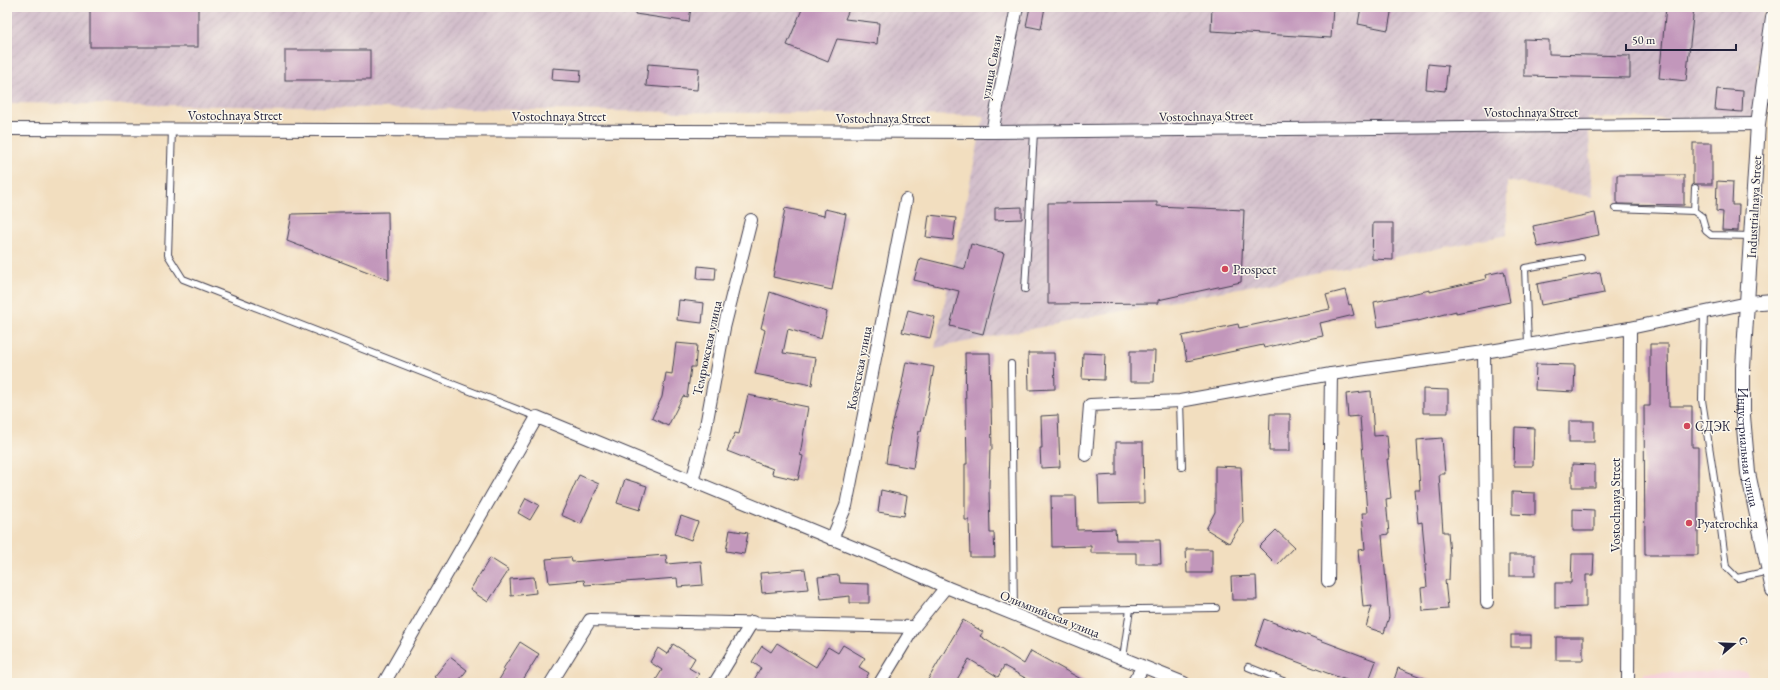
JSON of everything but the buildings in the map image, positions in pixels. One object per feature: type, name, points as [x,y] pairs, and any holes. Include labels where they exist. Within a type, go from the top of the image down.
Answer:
[{"type":"street","name":"улица Связи","points":[[992,132],[1017,7]]},
{"type":"street","name":"Industrialnaya Street","points":[[1748,303],[1758,124],[1768,91],[1773,17]]},
{"type":"street","name":"Vostochnaya Street","points":[[7,129],[1034,132],[1758,124]]},
{"type":"street","name":"Козетская улица","points":[[832,539],[846,506],[906,200]]},
{"type":"street","name":"Темрюкская улица","points":[[692,482],[705,431],[724,328],[751,220]]},
{"type":"street","points":[[1086,455],[1090,405],[1180,401],[1331,374],[1484,352],[1630,328],[1748,303],[1773,301]]},
{"type":"street","name":"Индустриальная улица","points":[[1748,303],[1743,368],[1743,416],[1748,473],[1773,590]]},
{"type":"street","name":"Vostochnaya Street","points":[[1628,683],[1630,328]]},
{"type":"street","points":[[1484,352],[1487,602]]},
{"type":"street","points":[[1328,581],[1331,374]]},
{"type":"street","name":"Олимпийская улица","points":[[536,418],[906,569],[1014,615],[1184,683]]},
{"type":"street","points":[[384,683],[536,418]]},
{"type":"street","points":[[880,683],[914,627],[946,587]]},
{"type":"street","points":[[551,683],[590,620],[752,622],[914,627]]},
{"type":"street","points":[[715,683],[752,622]]},
{"type":"street","points":[[1133,683],[1143,667]]},
{"type":"lane","points":[[172,129],[168,255],[183,279],[536,418]]},
{"type":"lane","points":[[1025,289],[1034,132]]},
{"type":"lane","points":[[1694,211],[1695,188]]},
{"type":"lane","points":[[1615,208],[1694,211],[1702,217],[1706,231],[1711,235],[1752,236]]},
{"type":"lane","points":[[1528,344],[1525,268],[1581,258]]},
{"type":"lane","points":[[1704,312],[1702,400],[1718,498],[1726,567],[1737,578],[1769,571]]},
{"type":"lane","points":[[1011,364],[1014,615]]},
{"type":"lane","points":[[1180,401],[1182,467]]},
{"type":"lane","points":[[1064,610],[1216,608]]},
{"type":"lane","points":[[1123,658],[1130,609]]},
{"type":"lane","points":[[1248,667],[1288,683]]},
{"type":"shaded area","points":[[7,7],[1764,7],[1753,119],[1588,118],[1593,197],[1507,181],[1507,235],[935,348],[984,116],[7,103]]},
{"type":"shaded area","points":[[1747,671],[1749,683],[1644,683],[1644,673]]},
{"type":"place","name":"Prospect","points":[[1225,269]]},
{"type":"place","name":"СДЭК","points":[[1687,426]]},
{"type":"place","name":"Pyaterochka","points":[[1689,523]]}]
